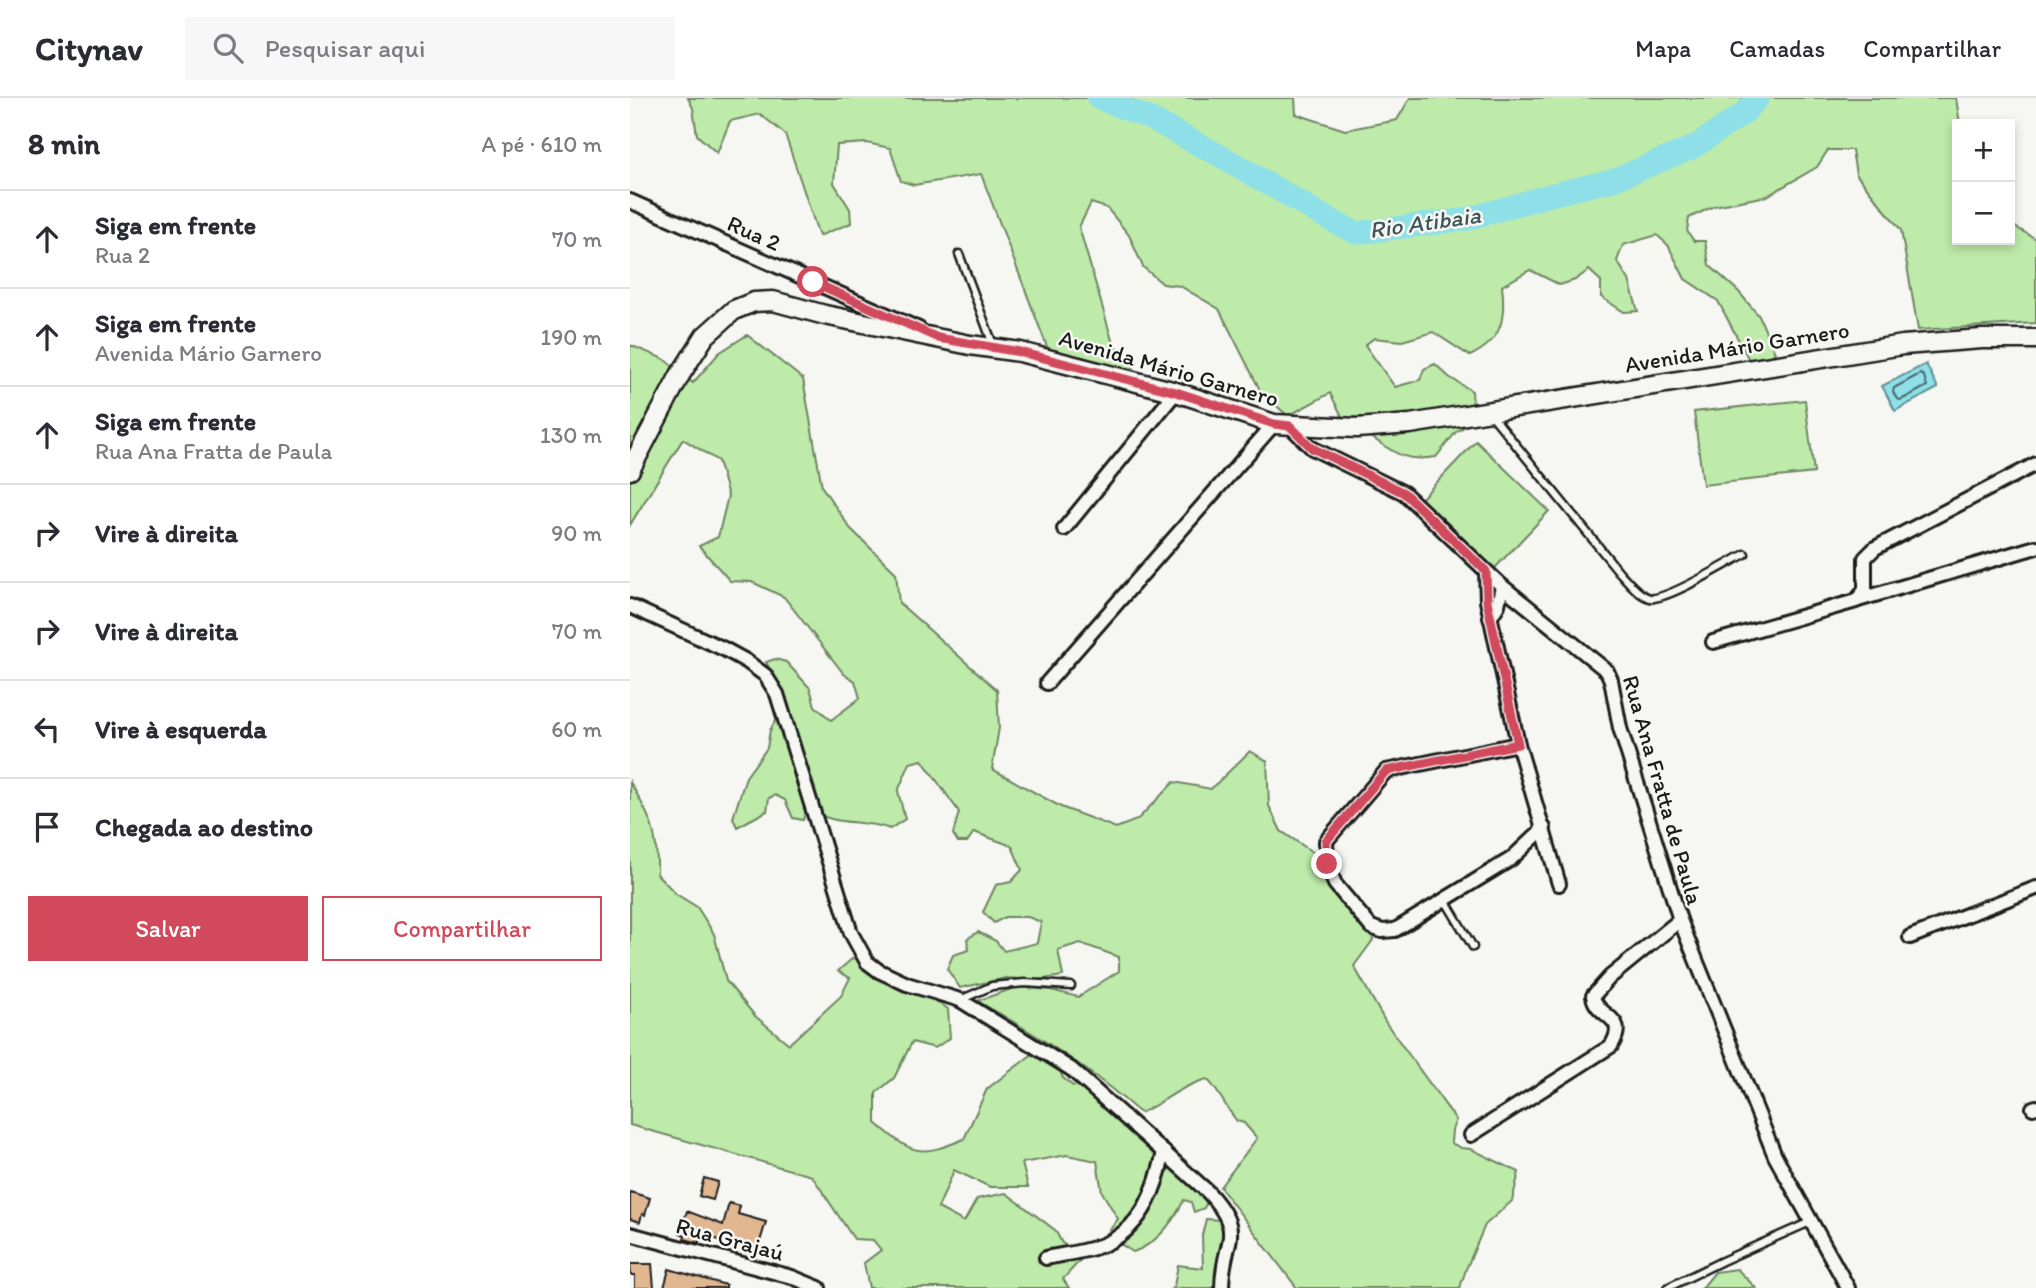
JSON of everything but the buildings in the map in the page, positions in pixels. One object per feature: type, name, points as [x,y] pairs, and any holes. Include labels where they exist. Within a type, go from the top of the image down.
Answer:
[{"type":"main road","name":"Avenida Mário Garnero","points":[[630,470],[680,375],[705,336],[719,320],[754,302],[773,301],[825,315],[1020,352],[1176,392],[1282,425],[1357,428],[1410,424],[1489,412],[1903,345],[1982,339],[2036,339]]},
{"type":"street","name":"Rua 2","points":[[630,201],[938,338]]},
{"type":"street","points":[[1065,529],[1176,392]]},
{"type":"street","points":[[1047,683],[1282,425]]},
{"type":"street","name":"Rua Ana Fratta de Paula","points":[[1282,425],[1312,448],[1404,493],[1502,586],[1606,671],[1611,680],[1620,727],[1680,920],[1775,1156],[1847,1288]]},
{"type":"street","points":[[1856,601],[1866,590],[1865,558],[1875,548],[2036,464]]},
{"type":"street","points":[[1713,642],[2036,547]]},
{"type":"street","points":[[1486,571],[1490,618],[1518,744],[1559,884]]},
{"type":"street","points":[[1490,618],[1502,586]]},
{"type":"street","points":[[630,606],[724,649],[765,675],[778,694],[843,909],[860,952],[867,962],[888,976],[907,984],[960,1000],[1071,1069],[1207,1191],[1222,1207],[1232,1231],[1222,1288]]},
{"type":"street","points":[[1518,744],[1386,771],[1326,841],[1327,864],[1335,884],[1371,927],[1382,931],[1395,930],[1511,859],[1544,828]]},
{"type":"street","points":[[1910,937],[2036,888]]},
{"type":"street","points":[[1471,1135],[1611,1046],[1618,1029],[1615,1021],[1595,1004],[1593,996],[1611,977],[1680,920]]},
{"type":"street","points":[[1045,1258],[1109,1243],[1138,1220],[1157,1184],[1164,1152]]},
{"type":"street","name":"Rua Grajaú","points":[[630,1234],[819,1288]]},
{"type":"lane","points":[[959,254],[994,349]]},
{"type":"lane","points":[[1489,412],[1620,573],[1639,592],[1650,598],[1666,596],[1745,554]]},
{"type":"lane","points":[[1445,900],[1473,947]]},
{"type":"lane","points":[[960,1000],[992,986],[1024,983],[1070,986]]},
{"type":"lane","points":[[1667,1288],[1810,1222]]},
{"type":"green space","points":[[688,98],[1295,98],[1296,114],[1345,130],[1397,120],[1410,98],[1956,98],[1959,119],[1952,119],[1952,245],[2015,245],[2015,227],[2036,239],[2036,323],[1918,330],[1901,230],[1856,174],[1852,150],[1828,150],[1817,167],[1767,196],[1714,206],[1689,218],[1687,231],[1694,241],[1705,241],[1709,265],[1738,291],[1759,316],[1775,353],[1766,360],[1750,362],[1718,301],[1685,279],[1668,245],[1657,235],[1623,245],[1617,261],[1629,280],[1638,311],[1624,312],[1601,297],[1601,281],[1589,270],[1575,280],[1560,285],[1530,270],[1502,286],[1500,328],[1489,343],[1470,356],[1433,332],[1402,341],[1374,338],[1365,345],[1395,387],[1420,380],[1424,369],[1435,364],[1449,377],[1472,391],[1473,410],[1467,425],[1456,432],[1436,457],[1408,457],[1394,452],[1371,437],[1367,417],[1343,418],[1330,393],[1288,416],[1261,392],[1219,309],[1180,286],[1163,284],[1143,267],[1129,235],[1107,208],[1091,203],[1079,227],[1114,347],[1131,357],[1135,365],[1127,375],[1083,357],[1049,352],[981,174],[914,185],[901,181],[890,148],[867,143],[837,145],[834,183],[850,209],[851,223],[819,236],[785,134],[760,114],[730,121],[717,153],[697,135],[693,108]]},
{"type":"green space","points":[[747,335],[803,379],[822,487],[850,528],[896,573],[899,603],[997,690],[999,728],[992,769],[1061,807],[1116,828],[1137,820],[1174,782],[1211,789],[1250,751],[1267,761],[1269,806],[1281,831],[1320,857],[1370,920],[1373,940],[1354,966],[1386,1023],[1456,1120],[1451,1143],[1471,1149],[1519,1172],[1512,1201],[1485,1225],[1460,1288],[1297,1288],[1220,1187],[1257,1138],[1244,1123],[1237,1121],[1207,1079],[1140,1113],[1062,1052],[977,1001],[1017,987],[1051,990],[1078,997],[1119,971],[1119,957],[1080,943],[1058,950],[1063,976],[1037,980],[1006,978],[960,988],[947,969],[953,955],[969,950],[967,939],[978,932],[996,941],[1004,951],[1037,943],[1041,922],[1028,917],[1005,917],[994,923],[983,912],[996,885],[1011,882],[1022,870],[1012,846],[974,832],[967,842],[958,842],[953,834],[959,812],[922,760],[910,763],[898,791],[905,819],[890,829],[839,821],[807,808],[803,820],[793,818],[785,800],[775,795],[769,798],[767,811],[737,827],[733,818],[746,777],[767,748],[770,730],[787,702],[766,662],[775,659],[786,662],[810,688],[815,706],[831,720],[860,698],[855,681],[844,674],[784,597],[752,582],[730,581],[699,546],[718,537],[728,496],[718,461],[683,439],[630,525],[630,345],[664,359],[693,383],[719,353]]},
{"type":"green space","points":[[1805,400],[1814,473],[1703,485],[1694,412]]},
{"type":"green space","points":[[1476,441],[1549,511],[1494,569],[1421,499]]},
{"type":"green space","points":[[630,782],[652,826],[657,874],[676,894],[697,907],[714,934],[726,981],[755,1016],[789,1044],[841,996],[850,978],[838,971],[854,957],[878,978],[902,991],[931,998],[948,1009],[950,1038],[935,1048],[912,1042],[894,1078],[876,1093],[876,1123],[899,1141],[917,1150],[926,1150],[964,1139],[987,1089],[1035,1052],[1059,1069],[1063,1078],[1073,1086],[1082,1085],[1193,1183],[1207,1202],[1204,1208],[1194,1212],[1191,1202],[1184,1200],[1163,1231],[1150,1244],[1133,1252],[1106,1235],[1118,1219],[1102,1192],[1097,1161],[1067,1155],[1022,1163],[1028,1187],[990,1187],[954,1170],[938,1208],[964,1222],[977,1199],[1006,1193],[1055,1230],[1062,1243],[1084,1256],[1063,1279],[1069,1288],[869,1288],[864,1263],[881,1250],[873,1240],[854,1239],[812,1176],[630,1125]]},
{"type":"green space","points":[[1206,1219],[1222,1220],[1227,1231],[1218,1288],[1172,1288],[1178,1265],[1203,1268],[1202,1235]]},
{"type":"green space","points":[[1737,1269],[1756,1288],[1702,1288],[1715,1272]]},
{"type":"water","points":[[1926,364],[1938,388],[1895,411],[1882,386]]},
{"type":"waterway","name":"Rio Atibaia","points":[[1098,98],[1151,119],[1356,233],[1467,219],[1613,180],[1694,147],[1743,114],[1758,98]]},
{"type":"route","points":[[813,282],[938,338],[1020,352],[1176,392],[1274,424],[1290,426],[1312,448],[1404,493],[1486,571],[1487,601],[1518,744],[1386,771],[1326,841],[1327,864]]}]
